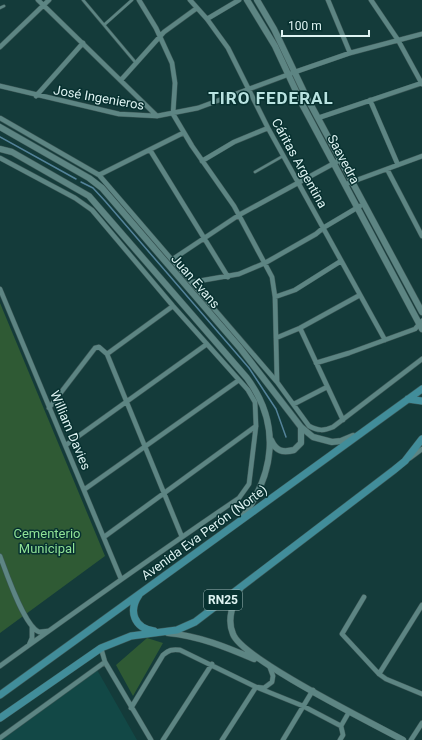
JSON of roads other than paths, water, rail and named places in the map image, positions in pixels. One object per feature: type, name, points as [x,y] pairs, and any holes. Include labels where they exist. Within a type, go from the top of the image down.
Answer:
[{"type":"main road","name":"Avenida Eva Perón (Norte)","points":[[0,695],[422,389]]},
{"type":"main road","points":[[408,399],[422,401]]},
{"type":"main road","name":"RN25","points":[[0,718],[101,648],[131,636],[177,630],[195,622],[406,461],[422,439]]},
{"type":"main road","points":[[141,592],[132,609],[134,618],[143,628],[163,633]]},
{"type":"street","points":[[38,0],[157,116]]},
{"type":"street","points":[[0,47],[48,0]]},
{"type":"street","points":[[139,0],[160,38],[174,70],[173,114],[183,132],[239,215],[272,276],[275,296],[277,382]]},
{"type":"street","name":"Cáritas Argentina","points":[[190,0],[207,19],[228,48],[268,128],[384,340]]},
{"type":"street","points":[[207,19],[239,0]]},
{"type":"street","name":"Saavedra","points":[[247,0],[268,34],[302,104],[349,183],[421,325]]},
{"type":"street","name":"Saavedra","points":[[257,0],[274,29],[318,118],[337,161]]},
{"type":"street","points":[[328,0],[350,53]]},
{"type":"street","points":[[318,118],[422,84],[398,40],[371,0]]},
{"type":"street","points":[[121,80],[164,32],[197,8]]},
{"type":"street","name":"José Ingenieros","points":[[0,86],[36,96],[119,114],[157,116],[198,108],[288,74],[350,53],[422,34]]},
{"type":"street","points":[[36,96],[83,43]]},
{"type":"street","points":[[370,100],[398,165]]},
{"type":"street","name":"Juan Evans","points":[[0,118],[99,175],[193,282],[277,382],[309,426],[322,431],[333,428],[343,420]]},
{"type":"street","name":"Juan Evans","points":[[0,127],[89,178],[102,188],[240,348],[300,427],[314,437],[332,442],[348,439],[365,430]]},
{"type":"street","points":[[202,160],[234,142],[268,128]]},
{"type":"street","points":[[99,175],[183,132]]},
{"type":"street","name":"Juan Evans","points":[[0,149],[12,152],[78,189],[95,202],[247,378],[264,406],[270,438],[266,470],[255,496],[241,519]]},
{"type":"street","points":[[150,150],[228,277]]},
{"type":"street","points":[[349,183],[422,156]]},
{"type":"street","points":[[0,158],[74,198],[92,210],[173,306],[252,395],[255,402],[256,426],[249,484],[239,498],[0,666]]},
{"type":"street","points":[[173,259],[239,215],[337,161]]},
{"type":"street","points":[[387,169],[422,236]]},
{"type":"street","points":[[193,282],[228,277],[265,263],[361,206]]},
{"type":"street","name":"Saavedra","points":[[361,206],[422,312]]},
{"type":"street","points":[[275,296],[295,290],[341,262]]},
{"type":"street","name":"William Davies","points":[[0,289],[49,408],[85,490],[121,580]]},
{"type":"street","points":[[276,338],[300,328],[360,295]]},
{"type":"street","points":[[107,354],[173,306]]},
{"type":"street","points":[[316,363],[415,329],[421,325]]},
{"type":"street","points":[[300,328],[343,420],[422,359]]},
{"type":"street","points":[[66,445],[207,344]]},
{"type":"street","points":[[49,408],[95,348],[99,347],[107,354],[182,537]]},
{"type":"street","points":[[85,490],[239,380]]},
{"type":"street","points":[[294,404],[327,387]]},
{"type":"street","points":[[104,537],[256,426]]},
{"type":"street","points":[[270,438],[275,448],[280,451],[294,450],[301,443],[300,427]]},
{"type":"street","points":[[406,461],[422,449]]},
{"type":"street","points":[[0,556],[19,604],[31,626],[32,638],[28,646]]},
{"type":"street","points":[[241,586],[230,616],[233,634],[246,650],[268,665],[391,737],[403,740]]},
{"type":"street","points":[[364,597],[342,634],[379,674],[386,679],[422,694]]},
{"type":"street","points":[[379,674],[422,606]]},
{"type":"street","points":[[31,626],[39,632],[50,631]]},
{"type":"street","points":[[163,633],[184,635],[210,641],[268,665],[273,676],[272,682],[264,688],[256,687]]},
{"type":"street","points":[[101,648],[105,662],[150,740]]},
{"type":"street","points":[[131,708],[163,655],[169,650],[180,650],[212,664],[256,687],[303,706],[341,726]]},
{"type":"street","points":[[0,738],[105,662]]},
{"type":"street","points":[[163,740],[212,664]]},
{"type":"street","points":[[222,740],[256,687]]},
{"type":"street","points":[[283,740],[313,690]]},
{"type":"street","points":[[340,740],[343,735],[341,726],[349,712]]},
{"type":"street","points":[[411,740],[422,723]]},
{"type":"lane","points":[[83,0],[136,63]]},
{"type":"lane","points":[[104,25],[132,0]]},
{"type":"lane","points":[[0,8],[4,6]]},
{"type":"lane","points":[[255,172],[283,156]]},
{"type":"waterway","points":[[0,137],[76,179]]},
{"type":"waterway","points":[[81,182],[93,188],[105,201],[249,368],[276,409],[286,437]]},
{"type":"district","name":"TIRO FEDERAL","points":[[271,98]]},
{"type":"park label","name":"Cementerio Municipal","points":[[47,540]]}]
